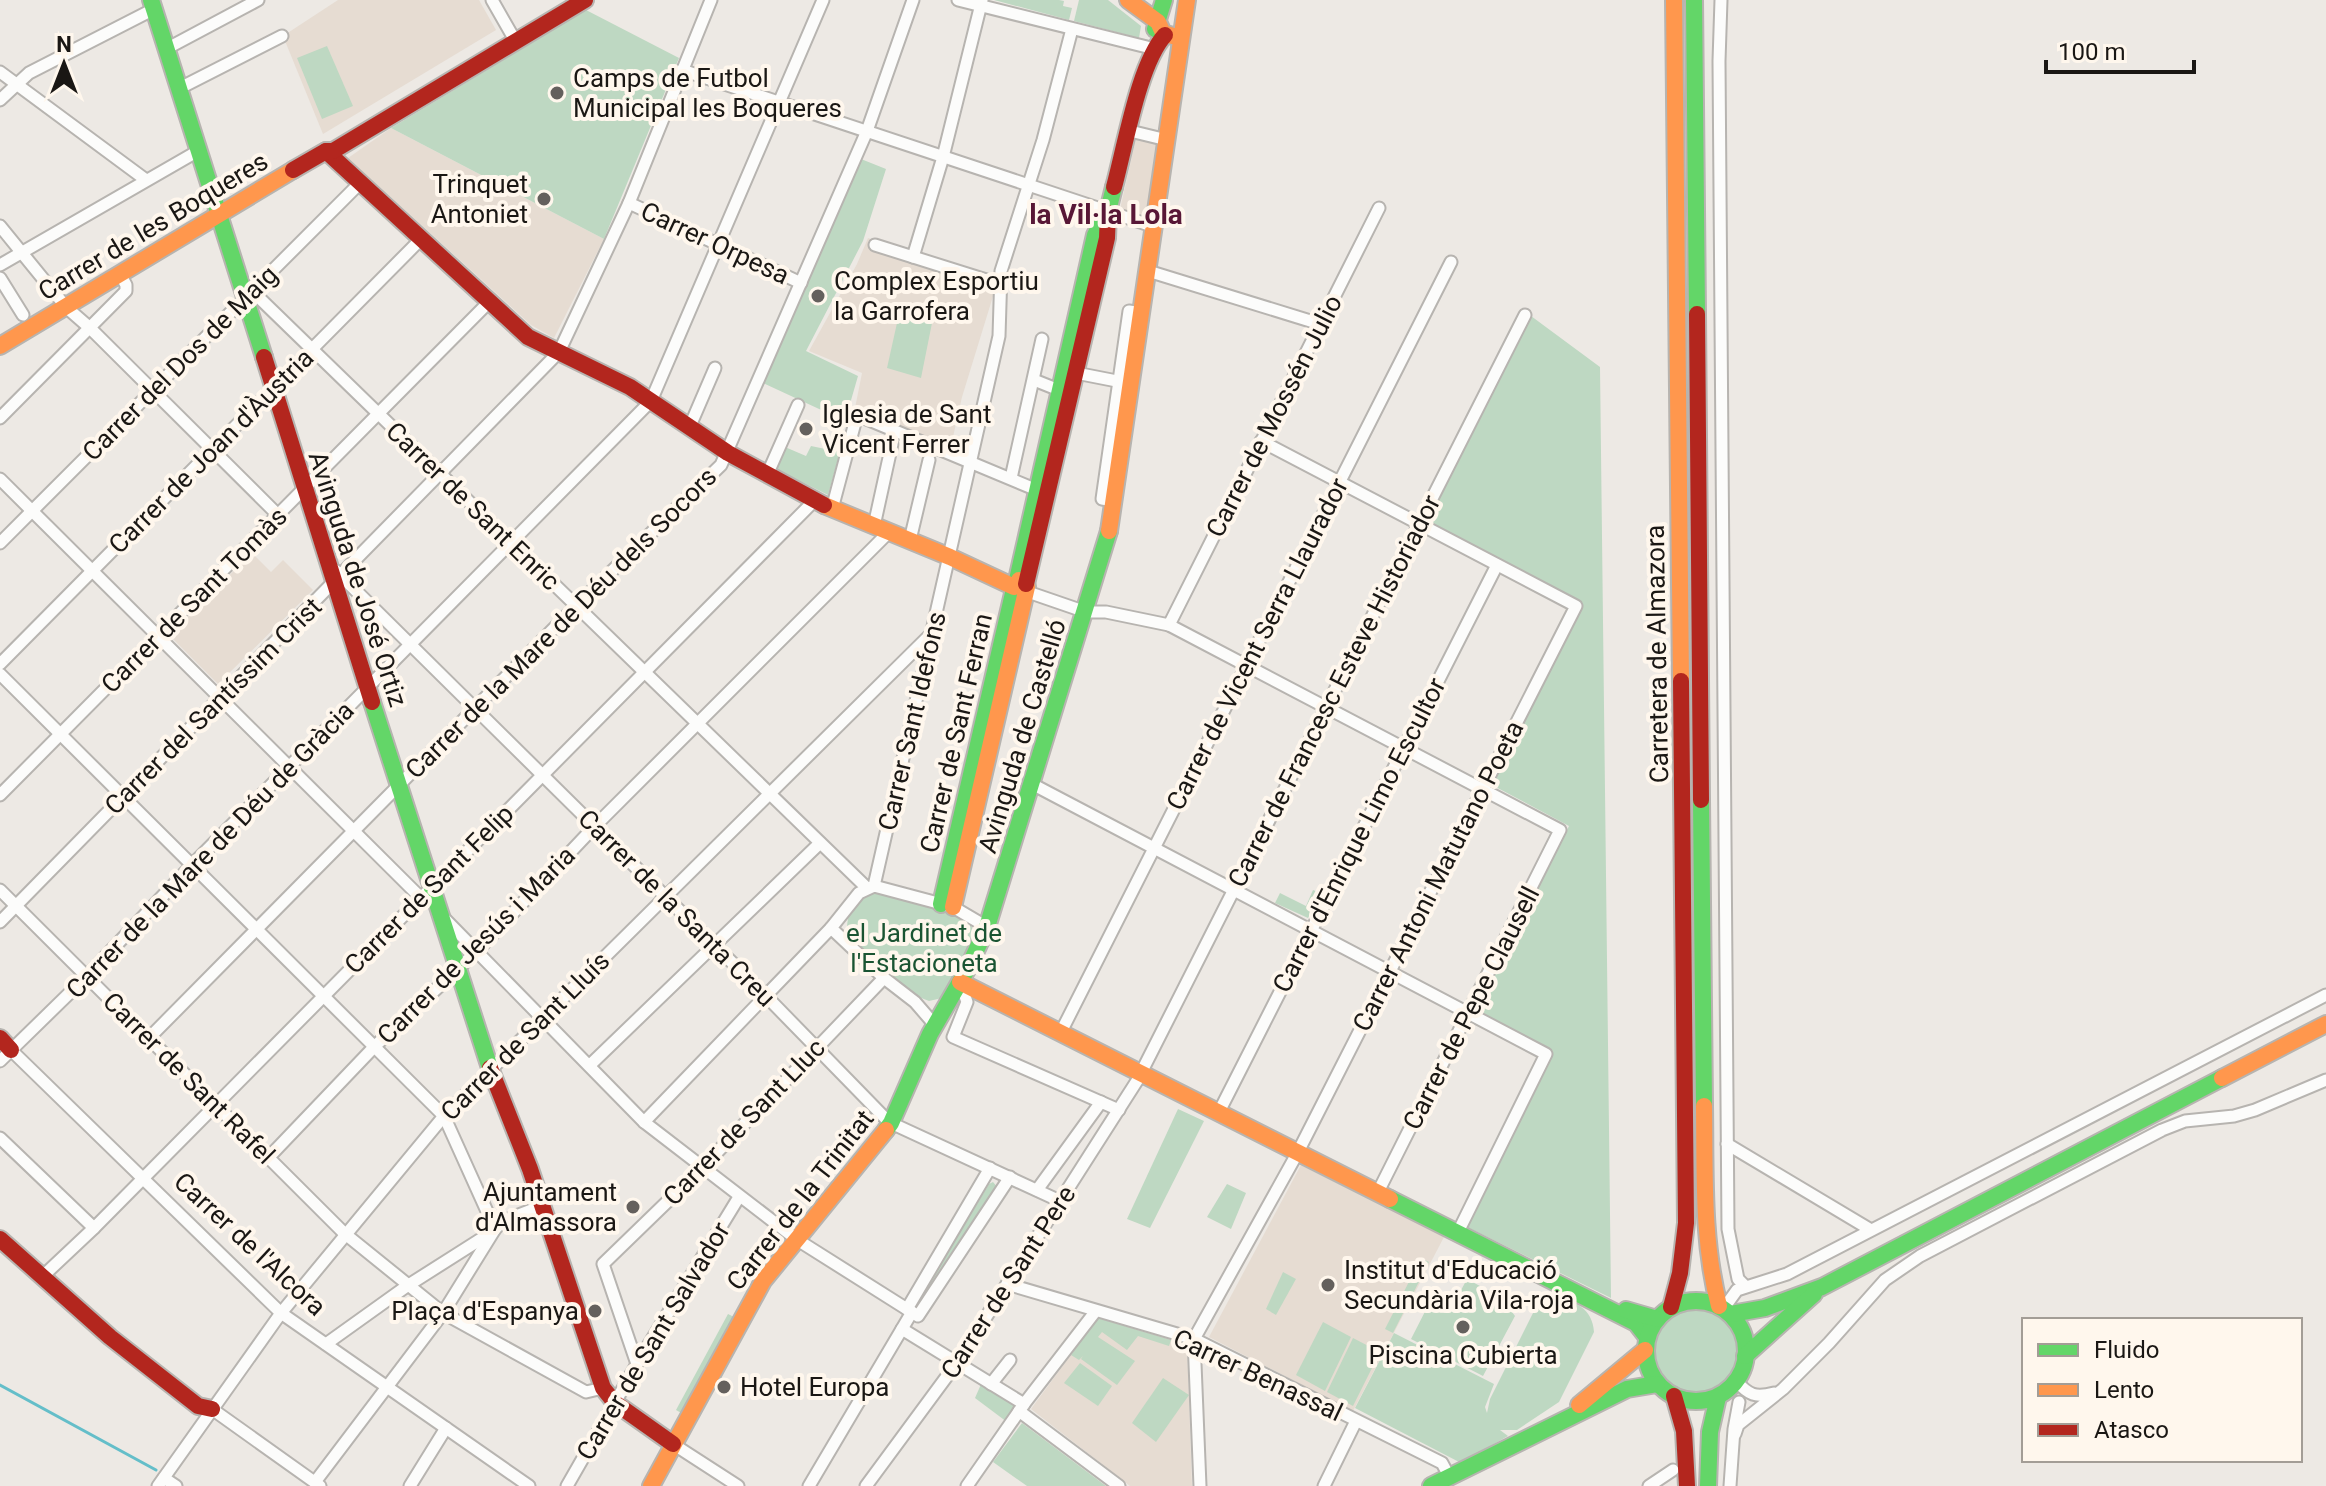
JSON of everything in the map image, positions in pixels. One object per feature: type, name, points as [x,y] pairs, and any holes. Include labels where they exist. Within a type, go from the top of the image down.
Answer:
[{"type":"street","points":[[166,49],[258,0]]},
{"type":"street","points":[[492,0],[514,38]]},
{"type":"street","name":"Carrer de les Boqueres","points":[[514,38],[570,0]]},
{"type":"street","name":"Carrer de les Boqueres","points":[[2,340],[66,307],[326,151],[330,145],[585,0]]},
{"type":"street","name":"Carrer del Santíssim Crist","points":[[0,922],[221,698],[334,574],[559,352],[629,203],[711,0]]},
{"type":"street","name":"Carrer de la Mare de Déu de Gràcia","points":[[4,1049],[87,976],[193,864],[651,401],[823,0]]},
{"type":"street","name":"Carrer de la Mare de Déu dels Socors","points":[[149,1038],[576,606],[721,465],[867,131],[913,0]]},
{"type":"street","points":[[958,0],[982,3],[1147,47]]},
{"type":"street","points":[[1128,0],[1173,36],[1183,27]]},
{"type":"street","name":"Carretera de Almazora","points":[[1671,1307],[1680,1273],[1686,1223],[1674,0]]},
{"type":"street","name":"Carretera de Almazora","points":[[1694,0],[1705,1224],[1710,1272],[1725,1309]]},
{"type":"street","points":[[1721,0],[1719,77],[1728,1229],[1738,1279],[1745,1286]]},
{"type":"street","points":[[1162,28],[1164,1]]},
{"type":"street","points":[[913,257],[943,157],[982,3]]},
{"type":"street","name":"Avinguda de Castelló","points":[[938,1019],[987,927],[1107,543],[1115,501],[1126,383],[1142,313],[1185,3]]},
{"type":"street","points":[[0,100],[29,73],[152,5]]},
{"type":"street","name":"Avinguda de José Ortiz","points":[[152,5],[217,214],[248,295],[272,389],[334,574],[398,786],[426,892],[438,912],[490,1071],[530,1169],[542,1208]]},
{"type":"street","name":"Carrer de Sant Ferran","points":[[1146,68],[1147,47],[1162,28]]},
{"type":"street","name":"Carrer de Sant Ferran","points":[[949,898],[1043,492],[1095,235],[1108,211],[1146,68],[1162,28]]},
{"type":"street","name":"Carrer Sant Idefons","points":[[871,887],[999,336],[999,284],[1043,140],[1072,29]]},
{"type":"street","points":[[178,89],[282,36]]},
{"type":"street","points":[[682,70],[1155,227]]},
{"type":"street","points":[[0,72],[146,180]]},
{"type":"street","points":[[1130,131],[1167,140]]},
{"type":"street","name":"Carrer de les Boqueres","points":[[0,265],[198,151]]},
{"type":"street","points":[[326,151],[528,337],[651,401],[728,453],[814,501],[1086,612],[1106,612],[1169,625],[1483,789]]},
{"type":"street","name":"Carrer del Dos de Maig","points":[[0,543],[360,183]]},
{"type":"street","name":"Carrer Orpesa","points":[[629,203],[801,283]]},
{"type":"street","name":"Carrer de Mossén Julio","points":[[1169,625],[1379,208]]},
{"type":"street","name":"Carrer de Sant Ferran","points":[[1065,392],[1076,373],[1107,238],[1108,211]]},
{"type":"street","points":[[0,226],[66,307],[278,515]]},
{"type":"street","name":"Carrer de Joan d'Àustria","points":[[0,664],[422,238]]},
{"type":"street","points":[[875,245],[999,284]]},
{"type":"street","name":"Carrer de Vicent Serra Llaurador","points":[[1063,1029],[1451,262]]},
{"type":"street","points":[[1148,271],[1320,324]]},
{"type":"street","points":[[0,418],[126,291],[120,274]]},
{"type":"street","name":"Carrer de les Boqueres","points":[[0,278],[23,315]]},
{"type":"street","name":"Carrer de Sant Enric","points":[[248,295],[312,350],[820,843],[871,887]]},
{"type":"street","name":"Carrer de Sant Tomàs","points":[[0,795],[489,302]]},
{"type":"street","name":"Carrer de Francesc Esteve Historiador","points":[[1143,1070],[1525,315]]},
{"type":"street","points":[[1011,478],[1042,339]]},
{"type":"street","points":[[690,426],[715,368]]},
{"type":"street","points":[[1076,373],[1126,383]]},
{"type":"street","points":[[1034,380],[1065,392]]},
{"type":"street","points":[[767,475],[798,405]]},
{"type":"street","points":[[832,509],[857,415],[1043,492]]},
{"type":"street","points":[[1261,441],[1497,565]]},
{"type":"street","points":[[882,529],[892,444]]},
{"type":"street","points":[[910,540],[929,460]]},
{"type":"street","points":[[0,479],[289,767],[426,892]]},
{"type":"street","name":"Carrer de Sant Felip","points":[[43,1276],[814,501]]},
{"type":"street","name":"Carrer de Jesús i Maria","points":[[269,1157],[375,1046],[476,952],[882,529]]},
{"type":"street","name":"Carrer Antoni Matutano Poeta","points":[[1194,1339],[1299,1149],[1576,606],[1497,565]]},
{"type":"street","name":"Carrer d'Enrique Limo Escultor","points":[[1220,1109],[1497,565]]},
{"type":"street","name":"Carrer de la Santa Creu","points":[[334,574],[411,644],[543,774],[891,1123],[1060,1201]]},
{"type":"street","name":"Carrer de Sant Lluís","points":[[161,1482],[281,1313],[344,1233],[444,1116],[932,633]]},
{"type":"street","points":[[0,674],[444,1116],[495,1229]]},
{"type":"street","points":[[1032,784],[1546,1054],[1459,1230]]},
{"type":"street","name":"Carrer de Pepe Clausell","points":[[1380,1189],[1560,830],[1483,789]]},
{"type":"street","points":[[590,1065],[820,843]]},
{"type":"street","points":[[644,1122],[831,928],[859,893],[871,887],[949,898],[987,927]]},
{"type":"street","name":"Carrer de Sant Rafel","points":[[0,890],[344,1233],[407,1286],[443,1313],[586,1392],[603,1388]]},
{"type":"street","points":[[438,912],[644,1122],[796,1239],[912,1312]]},
{"type":"street","points":[[831,928],[884,978],[938,1019]]},
{"type":"street","name":"Carrer de Sant Lluc","points":[[637,1364],[603,1264],[702,1168],[884,978]]},
{"type":"street","points":[[962,979],[1380,1189],[1636,1323],[1646,1343],[1648,1368],[1657,1384],[1674,1396],[1696,1402],[1728,1388]]},
{"type":"street","name":"Avinguda de Castelló","points":[[962,979],[967,1002],[953,1037],[1101,1102]]},
{"type":"street","points":[[1725,1309],[1737,1290],[1787,1274],[2326,995]]},
{"type":"street","name":"Carrer de la Trinitat","points":[[651,1486],[752,1299],[796,1239],[891,1123],[938,1019]]},
{"type":"street","points":[[1558,1422],[1646,1343],[1657,1319],[1671,1307],[1695,1300],[1725,1309],[1765,1308],[1822,1287],[2326,1024]]},
{"type":"street","name":"Carrer de l'Alcora","points":[[4,1049],[143,1178],[281,1313],[446,1428],[513,1481],[529,1486]]},
{"type":"street","name":"Carrer de Sant Pere","points":[[866,1486],[956,1364],[1143,1070]]},
{"type":"street","points":[[1736,1429],[1829,1343],[1885,1280],[1920,1256],[2162,1130],[2185,1121],[2234,1116],[2255,1110],[2326,1080]]},
{"type":"street","points":[[1101,1102],[1119,1110]]},
{"type":"street","name":"Carrer de Sant Pere","points":[[1037,1190],[1101,1102]]},
{"type":"street","points":[[0,1138],[94,1228]]},
{"type":"street","points":[[1727,1144],[1871,1230]]},
{"type":"street","points":[[809,1486],[912,1312],[990,1168]]},
{"type":"street","points":[[912,1312],[1010,1177]]},
{"type":"street","name":"Carrer de Sant Salvador","points":[[567,1486],[739,1197]]},
{"type":"street","points":[[326,1344],[503,1221],[542,1208],[603,1388],[615,1403],[738,1486]]},
{"type":"street","points":[[0,1239],[121,1346],[198,1406],[212,1409],[318,1484],[386,1386],[443,1313],[495,1229]]},
{"type":"street","points":[[1459,1230],[1640,1316],[1657,1319]]},
{"type":"street","name":"Carrer Benassal","points":[[1007,1284],[1194,1339],[1442,1463],[1449,1476]]},
{"type":"street","points":[[1708,1486],[1710,1432],[1745,1356],[1822,1287]]},
{"type":"street","points":[[1725,1309],[1746,1341],[1745,1356]]},
{"type":"street","points":[[967,1486],[1095,1312]]},
{"type":"street","points":[[902,1329],[991,1384],[1019,1412],[1119,1486]]},
{"type":"street","points":[[1194,1339],[1200,1486]]},
{"type":"street","points":[[991,1384],[1010,1360]]},
{"type":"street","points":[[1431,1486],[1627,1389],[1657,1384]]},
{"type":"street","points":[[1728,1388],[1744,1398],[1754,1412]]},
{"type":"street","points":[[1744,1398],[1778,1392]]},
{"type":"street","points":[[1674,1396],[1684,1431],[1687,1486]]},
{"type":"street","points":[[1730,1486],[1736,1429],[1744,1398]]},
{"type":"street","points":[[1324,1486],[1356,1421]]},
{"type":"street","points":[[410,1486],[446,1428]]},
{"type":"street","points":[[1649,1486],[1673,1470]]},
{"type":"street","points":[[161,1482],[176,1486]]},
{"type":"shaded area","points":[[338,0],[479,0],[496,30],[323,134],[283,36]]},
{"type":"shaded area","points":[[391,128],[604,239],[554,338],[531,325],[348,158]]},
{"type":"shaded area","points":[[1139,136],[1161,141],[1148,218],[1120,209]]},
{"type":"shaded area","points":[[868,238],[998,280],[953,437],[930,439],[855,408],[862,373],[809,351]]},
{"type":"shaded area","points":[[252,553],[271,572],[283,560],[313,590],[218,684],[169,635]]},
{"type":"shaded area","name":"Institut d'Educació Secundària Vila-roja","points":[[1301,1165],[1444,1237],[1353,1411],[1209,1337]]},
{"type":"shaded area","points":[[1098,1318],[1187,1344],[1192,1486],[1130,1486],[1031,1409]]},
{"type":"green space","points":[[994,0],[1059,0],[1064,1],[1063,6],[1072,8],[1069,20]]},
{"type":"green space","points":[[1079,0],[1108,0],[1141,26],[1139,38],[1074,21]]},
{"type":"green space","name":"Camps de Futbol Municipal les Boqueres","points":[[586,10],[679,58],[604,239],[391,128]]},
{"type":"green space","points":[[327,46],[353,106],[322,119],[297,58]]},
{"type":"green space","name":"Complex Esportiu la Garrofera","points":[[861,159],[886,169],[863,241],[806,351],[858,376],[845,421],[763,383]]},
{"type":"green space","points":[[901,305],[934,313],[921,378],[887,368]]},
{"type":"green space","points":[[1531,316],[1600,367],[1611,1298],[1467,1227],[1553,1052],[1476,1012],[1569,826],[1492,785],[1583,605],[1427,520]]},
{"type":"green space","points":[[811,446],[840,452],[828,495],[776,469],[785,447],[806,456]]},
{"type":"green space","points":[[1313,890],[1321,893],[1308,918],[1275,903],[1280,893],[1306,906]]},
{"type":"green space","name":"el Jardinet de l'Estacioneta","points":[[876,893],[954,913],[967,921],[974,931],[971,950],[942,998],[929,1001],[911,994],[848,938],[847,922],[852,909],[861,899]]},
{"type":"green space","points":[[1178,1109],[1204,1121],[1150,1228],[1127,1219]]},
{"type":"green space","points":[[993,1182],[998,1188],[918,1309],[914,1309],[989,1184]]},
{"type":"green space","points":[[1227,1184],[1246,1193],[1231,1229],[1207,1217]]},
{"type":"green space","points":[[1421,1258],[1429,1262],[1393,1333],[1385,1329]]},
{"type":"green space","points":[[1283,1272],[1296,1279],[1276,1315],[1266,1309]]},
{"type":"green space","name":"Piscina Cubierta","points":[[1467,1279],[1515,1305],[1512,1312],[1515,1316],[1483,1376],[1411,1339],[1435,1292],[1452,1300],[1452,1307]]},
{"type":"green space","points":[[1552,1297],[1568,1300],[1586,1311],[1594,1332],[1559,1402],[1517,1430],[1500,1430],[1508,1436],[1461,1463],[1355,1408],[1394,1333],[1494,1384],[1485,1407],[1487,1413],[1490,1399],[1536,1307],[1542,1300]]},
{"type":"green space","points":[[1696,1308],[1720,1315],[1732,1327],[1739,1351],[1732,1375],[1720,1387],[1696,1394],[1672,1387],[1660,1375],[1653,1351],[1660,1327],[1672,1315]]},
{"type":"green space","points":[[728,1314],[734,1317],[683,1414],[676,1410]]},
{"type":"green space","points":[[1098,1318],[1171,1340],[1169,1346],[1138,1336],[1127,1350],[1102,1332],[1098,1337],[1135,1361],[1117,1385],[1081,1359],[1083,1356],[1079,1360],[1071,1355]]},
{"type":"green space","points":[[1323,1322],[1351,1337],[1325,1391],[1296,1375]]},
{"type":"green space","points":[[1353,1338],[1380,1352],[1353,1406],[1327,1392]]},
{"type":"green space","points":[[1080,1363],[1112,1386],[1098,1406],[1064,1383]]},
{"type":"green space","points":[[1163,1378],[1189,1395],[1156,1442],[1132,1423]]},
{"type":"green space","points":[[982,1382],[1015,1404],[1013,1415],[1007,1422],[975,1398]]},
{"type":"green space","points":[[1022,1423],[1106,1486],[1027,1486],[993,1462]]},
{"type":"waterway","points":[[0,1385],[156,1470]]},
{"type":"traffic: fast","points":[[151,0],[264,357]]},
{"type":"traffic: fast","points":[[1155,29],[1164,0]]},
{"type":"traffic: fast","points":[[1694,0],[1697,314]]},
{"type":"traffic: fast","points":[[1017,580],[1095,235],[1108,211],[1114,187]]},
{"type":"traffic: fast","points":[[886,1130],[930,1034],[968,968],[987,927],[1109,531]]},
{"type":"traffic: fast","points":[[941,904],[1014,589]]},
{"type":"traffic: fast","points":[[372,702],[490,1068]]},
{"type":"traffic: fast","points":[[1701,800],[1704,1106]]},
{"type":"traffic: fast","points":[[1731,1314],[1765,1308],[1822,1287],[2222,1078]]},
{"type":"traffic: fast","points":[[1390,1199],[1636,1323],[1647,1337]]},
{"type":"traffic: fast","points":[[1745,1356],[1814,1294]]},
{"type":"traffic: fast","points":[[1696,1301],[1715,1305],[1731,1316],[1742,1332],[1746,1351],[1742,1370],[1731,1386],[1715,1397],[1696,1401],[1677,1397],[1661,1386],[1650,1370],[1646,1351],[1650,1332],[1661,1316],[1677,1305],[1696,1301]]},
{"type":"traffic: fast","points":[[1626,1310],[1657,1319]]},
{"type":"traffic: fast","points":[[1431,1486],[1627,1389],[1657,1384]]},
{"type":"traffic: fast","points":[[1708,1486],[1710,1432],[1718,1397]]},
{"type":"traffic: slow","points":[[1128,0],[1158,22],[1163,33],[1173,36]]},
{"type":"traffic: slow","points":[[1109,531],[1187,0]]},
{"type":"traffic: slow","points":[[1674,0],[1681,681]]},
{"type":"traffic: slow","points":[[0,346],[293,170]]},
{"type":"traffic: slow","points":[[824,505],[1014,587]]},
{"type":"traffic: slow","points":[[953,907],[1027,587],[1025,582],[1019,580]]},
{"type":"traffic: slow","points":[[960,982],[1390,1199]]},
{"type":"traffic: slow","points":[[2222,1078],[2326,1024]]},
{"type":"traffic: slow","points":[[1704,1106],[1707,1232],[1719,1306]]},
{"type":"traffic: slow","points":[[651,1486],[763,1281],[886,1130]]},
{"type":"traffic: slow","points":[[1579,1405],[1645,1350]]},
{"type":"traffic: jam","points":[[293,170],[326,151],[333,151],[585,0]]},
{"type":"traffic: jam","points":[[1114,187],[1140,85],[1165,35]]},
{"type":"traffic: jam","points":[[326,151],[528,337],[630,387],[728,453],[824,505]]},
{"type":"traffic: jam","points":[[1026,584],[1107,238],[1108,213]]},
{"type":"traffic: jam","points":[[1697,314],[1701,800]]},
{"type":"traffic: jam","points":[[264,357],[372,702]]},
{"type":"traffic: jam","points":[[1671,1307],[1680,1273],[1686,1223],[1681,681]]},
{"type":"traffic: jam","points":[[0,1038],[11,1050]]},
{"type":"traffic: jam","points":[[490,1068],[530,1169],[603,1388],[615,1403],[673,1444]]},
{"type":"traffic: jam","points":[[0,1239],[110,1337],[198,1406],[212,1409]]},
{"type":"traffic: jam","points":[[1674,1396],[1684,1431],[1687,1486]]},
{"type":"place","name":"Camps de Futbol Municipal les Boqueres","points":[[557,93]]},
{"type":"place","name":"Trinquet Antoniet","points":[[544,199]]},
{"type":"place","name":"Complex Esportiu la Garrofera","points":[[818,296]]},
{"type":"place","name":"Iglesia de Sant Vicent Ferrer","points":[[806,429]]},
{"type":"place","name":"Ajuntament d'Almassora","points":[[633,1207]]},
{"type":"place","name":"Institut d'Educació Secundària Vila-roja","points":[[1328,1285]]},
{"type":"place","name":"Plaça d'Espanya","points":[[595,1311]]},
{"type":"place","name":"Piscina Cubierta","points":[[1463,1327]]},
{"type":"place","name":"Hotel Europa","points":[[724,1387]]},
{"type":"district","name":"la Vil·la Lola","points":[[1106,214]]}]
